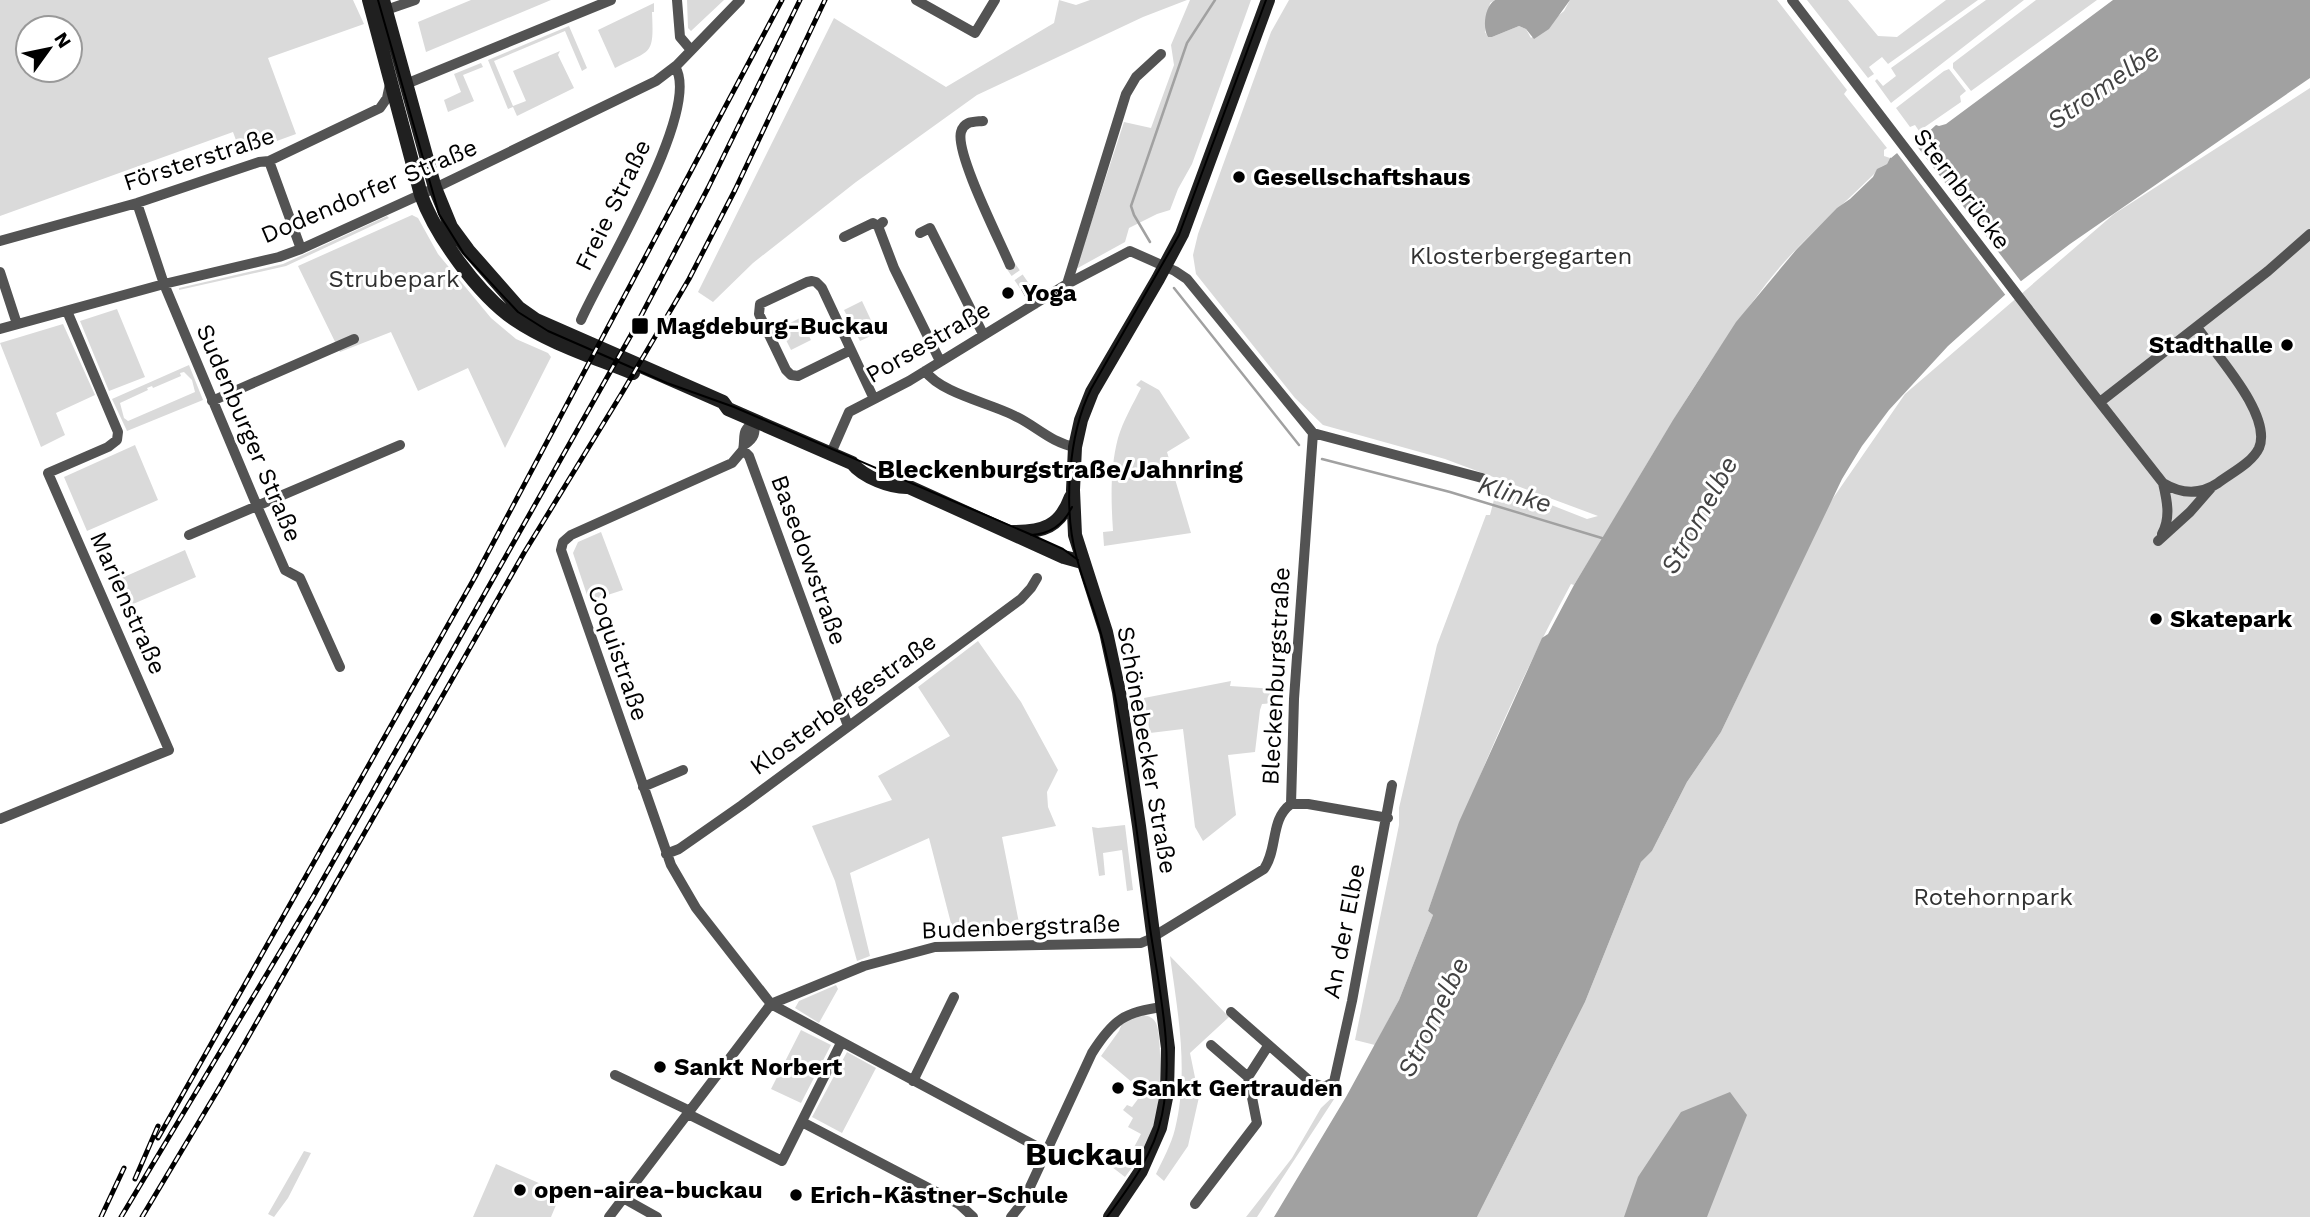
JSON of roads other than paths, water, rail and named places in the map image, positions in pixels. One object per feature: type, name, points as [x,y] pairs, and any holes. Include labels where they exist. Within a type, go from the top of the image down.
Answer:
[{"type":"main road","points":[[369,0],[390,84],[428,192],[463,244],[519,308],[558,331],[723,402],[728,409],[852,463],[864,463],[900,478],[909,487],[1064,557],[1082,562]]},
{"type":"main road","name":"Schönebecker Straße","points":[[1110,1217],[1141,1171],[1162,1121],[1168,1064],[1164,1007],[1117,681],[1106,632],[1082,562],[1074,528],[1074,447],[1092,392],[1165,267],[1188,219],[1268,0]]},
{"type":"main road","points":[[385,5],[406,84],[428,192]]},
{"type":"main road","points":[[384,60],[395,77],[428,192]]},
{"type":"main road","points":[[1009,531],[1036,531],[1052,524],[1066,510],[1073,492]]},
{"type":"street","points":[[385,5],[415,0]]},
{"type":"street","points":[[406,84],[611,0]]},
{"type":"street","points":[[677,0],[680,37],[691,50],[740,0]]},
{"type":"street","points":[[916,0],[975,33],[995,0]]},
{"type":"street","name":"Sternbrücke","points":[[1792,0],[2163,482]]},
{"type":"street","name":"Dodendorfer Straße","points":[[0,329],[164,284],[279,257],[300,249],[428,192],[656,81],[691,50]]},
{"type":"street","points":[[1067,284],[1126,94],[1136,77],[1161,54]]},
{"type":"street","name":"Freie Straße","points":[[581,320],[665,152],[679,90],[679,74],[675,66]]},
{"type":"street","name":"Försterstraße","points":[[0,241],[269,161],[380,108],[387,98],[390,84]]},
{"type":"street","points":[[983,121],[965,125],[960,133],[961,142],[974,184],[1010,265]]},
{"type":"street","points":[[269,161],[300,249]]},
{"type":"street","name":"Sudenburger Straße","points":[[137,202],[164,284],[257,506],[285,570],[300,578],[340,667]]},
{"type":"street","points":[[844,237],[873,223],[881,224],[894,268],[940,361]]},
{"type":"street","points":[[920,233],[930,228],[983,334]]},
{"type":"street","points":[[2100,402],[2310,234]]},
{"type":"street","name":"Porsestraße","points":[[831,453],[849,412],[925,371],[1067,284],[1128,251],[1165,267]]},
{"type":"street","points":[[1165,267],[1187,279],[1313,433],[1482,478]]},
{"type":"street","points":[[0,271],[17,324]]},
{"type":"street","points":[[851,350],[798,376],[791,375],[786,370],[759,314],[759,307],[762,302],[787,291],[811,281],[816,282],[822,288],[874,399]]},
{"type":"street","points":[[1026,288],[1035,304]]},
{"type":"street","name":"Marienstraße","points":[[0,820],[169,750],[48,473],[108,447],[117,440],[118,432],[67,311]]},
{"type":"street","points":[[2163,482],[2167,519],[2158,541],[2190,512],[2212,487],[2255,455],[2261,437],[2252,405],[2197,327]]},
{"type":"street","points":[[212,401],[354,339]]},
{"type":"street","points":[[925,371],[935,382],[1015,416],[1059,444],[1074,447]]},
{"type":"street","points":[[743,448],[755,433],[755,421]]},
{"type":"street","name":"Bleckenburgstraße","points":[[1154,937],[1264,869],[1271,857],[1279,820],[1291,804],[1294,699],[1313,433]]},
{"type":"street","points":[[189,536],[400,445]]},
{"type":"street","name":"Coquistraße","points":[[743,448],[732,463],[571,535],[563,542],[562,554],[666,854],[696,908],[771,1004]]},
{"type":"street","name":"Basedowstraße","points":[[743,448],[749,456],[848,726]]},
{"type":"street","points":[[2163,482],[2183,492],[2212,487]]},
{"type":"street","name":"Klosterbergestraße","points":[[666,854],[679,849],[742,805],[1021,599],[1037,578]]},
{"type":"street","points":[[643,787],[683,770]]},
{"type":"street","name":"An der Elbe","points":[[1268,1046],[1312,1083],[1324,1087],[1332,1084],[1347,1026],[1388,818],[1392,785]]},
{"type":"street","points":[[1291,804],[1301,803],[1388,818]]},
{"type":"street","name":"Budenbergstraße","points":[[771,1004],[864,966],[935,947],[1139,943],[1154,937]]},
{"type":"street","points":[[913,1081],[954,997]]},
{"type":"street","points":[[609,1217],[771,1004],[1047,1152]]},
{"type":"street","points":[[1011,1217],[1023,1202],[1090,1057],[1107,1030],[1126,1014],[1140,1009],[1164,1007]]},
{"type":"street","points":[[1231,1012],[1268,1046],[1248,1077]]},
{"type":"street","points":[[615,1075],[782,1161],[841,1043]]},
{"type":"street","points":[[1195,1204],[1257,1123],[1248,1077],[1211,1045]]},
{"type":"street","points":[[802,1122],[959,1203],[973,1217]]},
{"type":"street","points":[[623,1198],[657,1217]]},
{"type":"water","points":[[1495,0],[1570,0],[1549,29],[1534,39],[1526,29],[1519,26],[1488,37],[1486,17]]},
{"type":"water","name":"Stromelbe","points":[[2113,0],[2310,0],[2310,78],[2070,244],[2016,285],[1948,346],[1889,410],[1862,446],[1842,479],[1721,732],[1687,782],[1652,851],[1641,862],[1585,1002],[1477,1217],[1274,1217],[1346,1097],[1399,1000],[1433,915],[1428,911],[1459,822],[1542,638],[1548,634],[1574,585],[1673,420],[1736,322],[1796,250],[1837,208],[1873,177],[1877,169],[1887,164],[1890,158],[1922,134],[1925,135],[1936,125],[1946,124]]},
{"type":"water","points":[[1730,1092],[1747,1115],[1707,1217],[1624,1217],[1638,1177],[1681,1112]]},
{"type":"waterway","name":"Klinke","points":[[1150,242],[1131,206],[1187,43],[1215,0]]},
{"type":"waterway","name":"Klinke","points":[[1174,288],[1299,445]]},
{"type":"waterway","name":"Klinke","points":[[1322,459],[1450,492],[1605,539]]},
{"type":"tunnel","points":[[1010,265],[1026,288]]},
{"type":"tram line","points":[[378,0],[439,214],[464,254],[518,312],[548,331],[667,383],[734,407],[1032,535],[1063,549],[1078,560]]},
{"type":"tram line","points":[[1107,1217],[1140,1169],[1158,1129],[1166,1091],[1166,1042],[1130,782],[1112,679],[1073,540],[1069,496],[1073,450],[1077,428],[1091,389],[1179,235],[1266,0]]},
{"type":"tram line","points":[[1031,535],[1056,527],[1072,507]]},
{"type":"railway","points":[[158,1138],[475,577],[782,0]]},
{"type":"railway","points":[[121,1217],[313,897],[631,335],[708,188],[800,0]]},
{"type":"railway","points":[[142,1217],[218,1090],[524,553],[689,279],[735,190],[825,0]]},
{"type":"railway","points":[[135,1179],[158,1126]]},
{"type":"railway","points":[[101,1217],[124,1168]]},
{"type":"place","name":"Gesellschaftshaus","points":[[1239,177]]},
{"type":"place","name":"Yoga","points":[[1008,293]]},
{"type":"place","name":"Magdeburg-Buckau","points":[[640,326]]},
{"type":"place","name":"Stadthalle","points":[[2287,345]]},
{"type":"place","name":"Skatepark","points":[[2156,619]]},
{"type":"place","name":"Sankt Norbert","points":[[660,1067]]},
{"type":"place","name":"Sankt Gertrauden","points":[[1118,1088]]},
{"type":"place","name":"open-airea-buckau","points":[[520,1190]]},
{"type":"place","name":"Erich-Kästner-Schule","points":[[796,1195]]},
{"type":"district","name":"Bleckenburgstraße/Jahnring","points":[[1060,469]]},
{"type":"district","name":"Buckau","points":[[1084,1154]]},
{"type":"park label","name":"Klosterbergegarten","points":[[1521,256]]},
{"type":"park label","name":"Strubepark","points":[[394,279]]},
{"type":"park label","name":"Rotehornpark","points":[[1993,897]]}]
